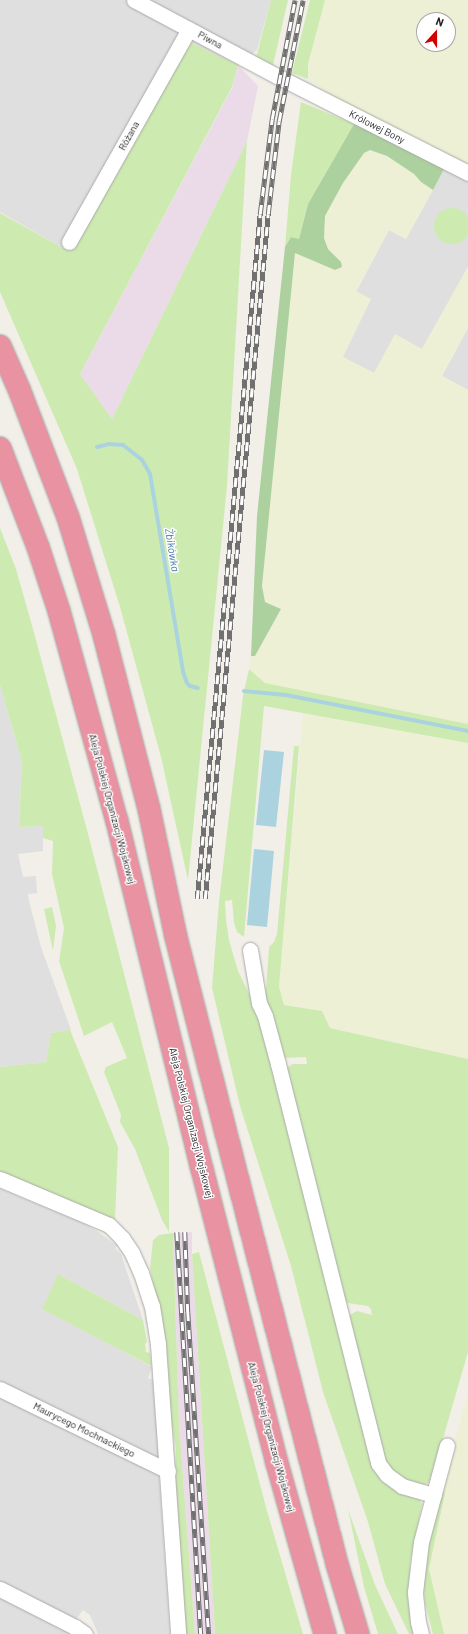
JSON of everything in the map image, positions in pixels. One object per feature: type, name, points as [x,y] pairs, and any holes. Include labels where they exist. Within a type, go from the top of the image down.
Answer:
[{"type":"highway","points":[[0,346],[19,389],[68,517],[104,635],[149,809],[176,937],[210,1071],[335,1556],[358,1634]]},
{"type":"highway","name":"Aleja Polskiej Organizacji Wojskowej","points":[[0,448],[38,547],[59,611],[117,822],[202,1169],[277,1463],[325,1634]]},
{"type":"street","name":"Piwna","points":[[134,0],[286,81]]},
{"type":"street","name":"Różana","points":[[69,242],[188,29]]},
{"type":"street","name":"Królowej Bony","points":[[286,81],[468,173]]},
{"type":"street","points":[[250,950],[259,1003],[265,1016],[278,1064],[378,1463],[387,1474],[402,1486],[434,1494]]},
{"type":"street","points":[[0,1179],[109,1225],[122,1238],[132,1253],[141,1273],[152,1306],[158,1345],[168,1471],[178,1634]]},
{"type":"street","name":"Maurycego Mochnackiego","points":[[0,1389],[168,1471]]},
{"type":"street","points":[[421,1634],[418,1622],[415,1592],[420,1542],[447,1445]]},
{"type":"street","points":[[0,1589],[80,1630]]},
{"type":"shaded area","points":[[0,0],[271,0],[257,50],[238,65],[189,42],[70,250],[61,247],[0,212]]},
{"type":"shaded area","points":[[238,65],[258,86],[247,141],[112,419],[80,374],[232,88]]},
{"type":"shaded area","points":[[445,167],[467,178],[468,181],[468,267],[422,349],[374,373],[342,357],[371,299],[356,292],[389,230],[406,239]]},
{"type":"shaded area","points":[[468,328],[468,390],[442,376]]},
{"type":"shaded area","points":[[0,685],[22,762],[19,827],[43,826],[43,851],[18,854],[23,877],[36,876],[37,893],[28,894],[29,901],[41,947],[71,1030],[51,1033],[46,1062],[0,1067]]},
{"type":"shaded area","points":[[0,1189],[83,1223],[100,1233],[117,1246],[115,1248],[121,1254],[143,1320],[58,1274],[93,1335],[152,1367],[148,1378],[153,1380],[159,1458],[0,1382]]},
{"type":"shaded area","points":[[192,1232],[192,1254],[215,1634],[195,1634],[179,1424],[173,1233]]},
{"type":"shaded area","points":[[0,1397],[159,1474],[170,1634],[98,1634],[90,1615],[83,1610],[76,1620],[0,1582]]},
{"type":"shaded area","points":[[0,1598],[71,1634],[0,1634]]},
{"type":"green space","points":[[271,0],[288,0],[273,65],[256,58]]},
{"type":"green space","points":[[310,0],[325,0],[308,64],[308,79],[292,73]]},
{"type":"green space","points":[[325,0],[468,0],[468,165],[339,100],[308,79],[308,64]]},
{"type":"green space","points":[[189,42],[238,65],[232,87],[80,374],[112,419],[247,141],[227,486],[188,880],[161,757],[120,607],[77,469],[0,292],[0,213],[61,247],[70,250]]},
{"type":"green space","points":[[301,102],[354,124],[308,204],[299,239],[291,237],[285,247],[291,175]]},
{"type":"green space","points":[[354,124],[445,167],[433,190],[421,182],[414,174],[387,156],[370,150],[364,153],[343,183],[325,216],[324,238],[328,249],[341,262],[342,267],[335,270],[295,253],[262,586],[265,602],[281,609],[255,656],[251,656],[257,516],[285,247],[291,237],[299,239],[308,204]]},
{"type":"green space","points":[[370,150],[387,156],[414,174],[421,182],[433,190],[406,239],[389,230],[356,291],[371,299],[343,357],[374,373],[395,334],[422,349],[468,267],[468,328],[442,376],[468,390],[468,724],[265,683],[249,669],[251,656],[255,656],[281,609],[265,602],[262,586],[295,252],[335,270],[341,262],[328,249],[324,238],[325,216],[343,183],[364,153]]},
{"type":"green space","points":[[452,208],[462,211],[467,216],[470,226],[467,236],[462,241],[452,244],[442,241],[437,236],[434,226],[437,216],[442,211]]},
{"type":"green space","points":[[0,528],[16,569],[33,629],[87,830],[169,1148],[169,1232],[162,1220],[135,1149],[120,1122],[121,1115],[104,1072],[106,1067],[127,1058],[112,1022],[84,1036],[59,961],[64,928],[52,874],[53,841],[43,838],[43,826],[19,827],[22,762],[0,685]]},
{"type":"green space","points":[[249,669],[265,683],[468,724],[468,743],[264,706],[244,937],[237,932],[234,923],[232,900],[225,901],[229,940],[238,971],[264,1024],[385,1481],[393,1488],[419,1499],[422,1504],[410,1562],[411,1605],[417,1634],[409,1634],[385,1584],[368,1522],[323,1392],[291,1266],[240,1106],[212,988],[219,901],[243,696]]},
{"type":"green space","points":[[303,713],[468,743],[468,1059],[330,1028],[322,1011],[284,1005],[279,987]]},
{"type":"green space","points":[[294,746],[299,746],[279,987],[284,1005],[322,1011],[330,1028],[468,1059],[468,1352],[431,1480],[423,1485],[415,1484],[397,1475],[383,1459],[348,1321],[350,1315],[357,1311],[372,1315],[371,1309],[368,1306],[348,1303],[342,1297],[286,1072],[287,1068],[292,1064],[307,1064],[306,1057],[283,1058],[265,1004],[269,947],[274,942],[277,934]]},
{"type":"green space","points":[[52,907],[56,926],[53,951],[44,909]]},
{"type":"green space","points":[[70,1030],[118,1147],[115,1220],[0,1172],[0,1067],[46,1062],[51,1033]]},
{"type":"green space","points":[[173,1233],[179,1424],[195,1634],[184,1634],[178,1562],[180,1542],[175,1476],[176,1450],[168,1400],[163,1335],[150,1268],[153,1240],[159,1235]]},
{"type":"green space","points":[[199,1252],[267,1511],[303,1634],[215,1634],[192,1254]]},
{"type":"green space","points":[[58,1274],[143,1320],[147,1342],[145,1344],[146,1352],[150,1353],[151,1366],[42,1309]]},
{"type":"green space","points":[[468,1393],[468,1634],[444,1634],[429,1569],[445,1494],[441,1491]]},
{"type":"green space","points":[[441,1491],[445,1493],[429,1569],[444,1634],[433,1634],[425,1603],[423,1573]]},
{"type":"green space","points":[[348,1509],[375,1585],[398,1634],[378,1634],[364,1587]]},
{"type":"water","points":[[264,750],[284,752],[276,827],[256,825]]},
{"type":"water","points":[[254,849],[274,851],[267,927],[247,925]]},
{"type":"waterway","name":"Żbikówka","points":[[97,447],[109,444],[123,445],[142,460],[150,474],[183,672],[187,683],[190,686],[198,688]]},
{"type":"waterway","name":"Żbikówka","points":[[244,691],[286,695],[468,731]]},
{"type":"railway","points":[[197,899],[260,214],[272,119],[295,0]]},
{"type":"railway","points":[[205,899],[268,214],[279,121],[303,0]]},
{"type":"railway","points":[[177,1232],[201,1634]]},
{"type":"railway","points":[[185,1232],[188,1312],[209,1634]]}]
